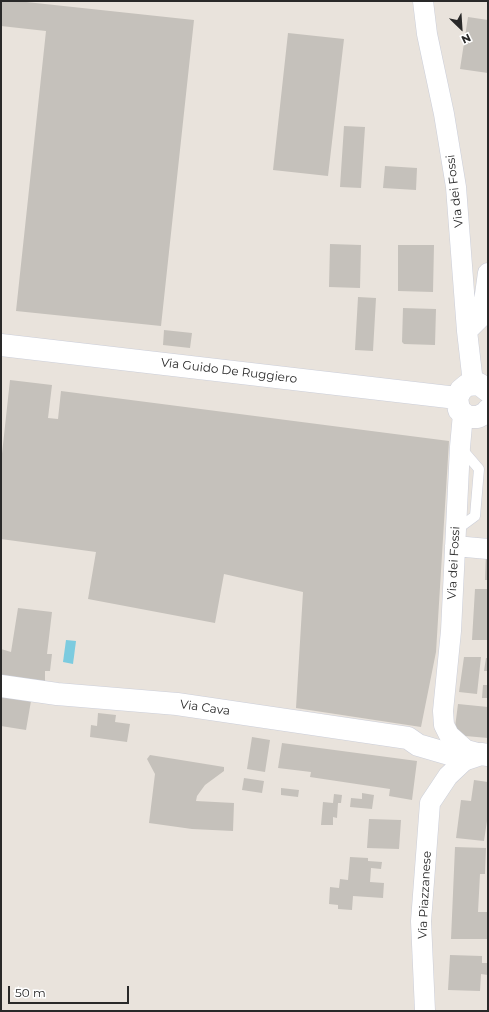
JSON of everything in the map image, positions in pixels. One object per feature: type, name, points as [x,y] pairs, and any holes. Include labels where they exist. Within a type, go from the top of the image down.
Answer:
[{"type":"street","name":"Via dei Fossi","points":[[423,1],[427,34],[444,114],[456,188],[467,331],[481,387]]},
{"type":"street","points":[[467,331],[482,316],[488,273]]},
{"type":"street","name":"Via Guido De Ruggiero","points":[[1,345],[460,406],[472,418],[478,417],[488,410]]},
{"type":"street","points":[[460,406],[461,390],[467,385],[481,387]]},
{"type":"street","name":"Via dei Fossi","points":[[460,406],[460,447],[451,631],[443,711],[444,725],[449,735],[466,750],[478,756]]},
{"type":"street","points":[[455,538],[488,548]]},
{"type":"street","name":"Via Cava","points":[[1,686],[57,694],[177,704],[408,738],[418,745],[478,756]]},
{"type":"street","name":"Via Piazzanese","points":[[425,1011],[421,921],[430,803],[448,776],[478,756]]},
{"type":"water","points":[[66,640],[76,641],[73,664],[63,662]]},
{"type":"building","points":[[1,1],[17,1],[194,20],[161,326],[16,311],[46,31],[1,26]]},
{"type":"building","points":[[468,17],[488,20],[488,73],[460,69]]},
{"type":"building","points":[[288,33],[344,39],[328,176],[273,170]]},
{"type":"building","points":[[344,126],[365,127],[361,188],[340,187]]},
{"type":"building","points":[[385,166],[417,168],[416,190],[383,188]]},
{"type":"building","points":[[330,244],[361,245],[360,288],[329,287]]},
{"type":"building","points":[[398,245],[434,245],[433,292],[398,291]]},
{"type":"building","points":[[358,297],[376,298],[373,351],[355,350]]},
{"type":"building","points":[[403,308],[436,309],[435,345],[404,344],[402,342]]},
{"type":"building","points":[[164,330],[192,333],[190,348],[163,345]]},
{"type":"building","points":[[10,380],[52,385],[48,418],[58,419],[61,391],[449,441],[436,652],[421,727],[296,708],[303,592],[224,574],[215,623],[88,599],[96,552],[1,539],[1,463]]},
{"type":"building","points":[[486,553],[488,554],[488,580],[485,580]]},
{"type":"building","points":[[475,589],[488,589],[488,640],[472,640]]},
{"type":"building","points":[[18,608],[52,612],[47,654],[52,654],[50,671],[45,671],[45,684],[1,677],[1,649],[11,652]]},
{"type":"building","points":[[464,657],[481,657],[477,694],[459,692]]},
{"type":"building","points":[[486,658],[488,658],[488,671],[484,671]]},
{"type":"building","points":[[483,685],[488,685],[488,698],[482,698]]},
{"type":"building","points":[[1,697],[31,701],[26,730],[1,726]]},
{"type":"building","points":[[458,704],[488,707],[488,738],[454,735]]},
{"type":"building","points":[[98,713],[116,715],[115,722],[130,724],[127,742],[90,737],[91,725],[97,726]]},
{"type":"building","points":[[252,737],[270,740],[265,772],[247,769]]},
{"type":"building","points":[[282,743],[417,761],[412,800],[389,796],[390,789],[310,777],[311,772],[278,768]]},
{"type":"building","points":[[150,755],[224,767],[224,771],[205,785],[197,796],[196,801],[234,803],[233,831],[192,829],[149,823],[155,774],[147,759]]},
{"type":"building","points":[[244,778],[264,781],[262,793],[242,790]]},
{"type":"building","points":[[474,780],[488,782],[488,814],[484,841],[456,838],[461,800],[471,801]]},
{"type":"building","points":[[281,788],[299,790],[298,797],[281,795]]},
{"type":"building","points":[[362,793],[374,795],[372,809],[350,807],[351,798],[362,799]]},
{"type":"building","points":[[334,794],[342,795],[341,803],[338,803],[337,818],[333,817],[333,825],[321,825],[323,802],[333,803]]},
{"type":"building","points":[[369,819],[401,820],[399,849],[367,848]]},
{"type":"building","points":[[455,847],[486,848],[485,874],[480,874],[478,912],[488,912],[488,939],[451,939]]},
{"type":"building","points":[[350,857],[368,858],[368,861],[382,862],[381,869],[371,868],[370,882],[384,883],[383,898],[353,896],[352,910],[338,909],[338,905],[329,904],[330,887],[339,888],[340,879],[348,880]]},
{"type":"building","points":[[450,955],[482,956],[482,963],[488,963],[488,975],[481,974],[480,991],[448,990]]}]
